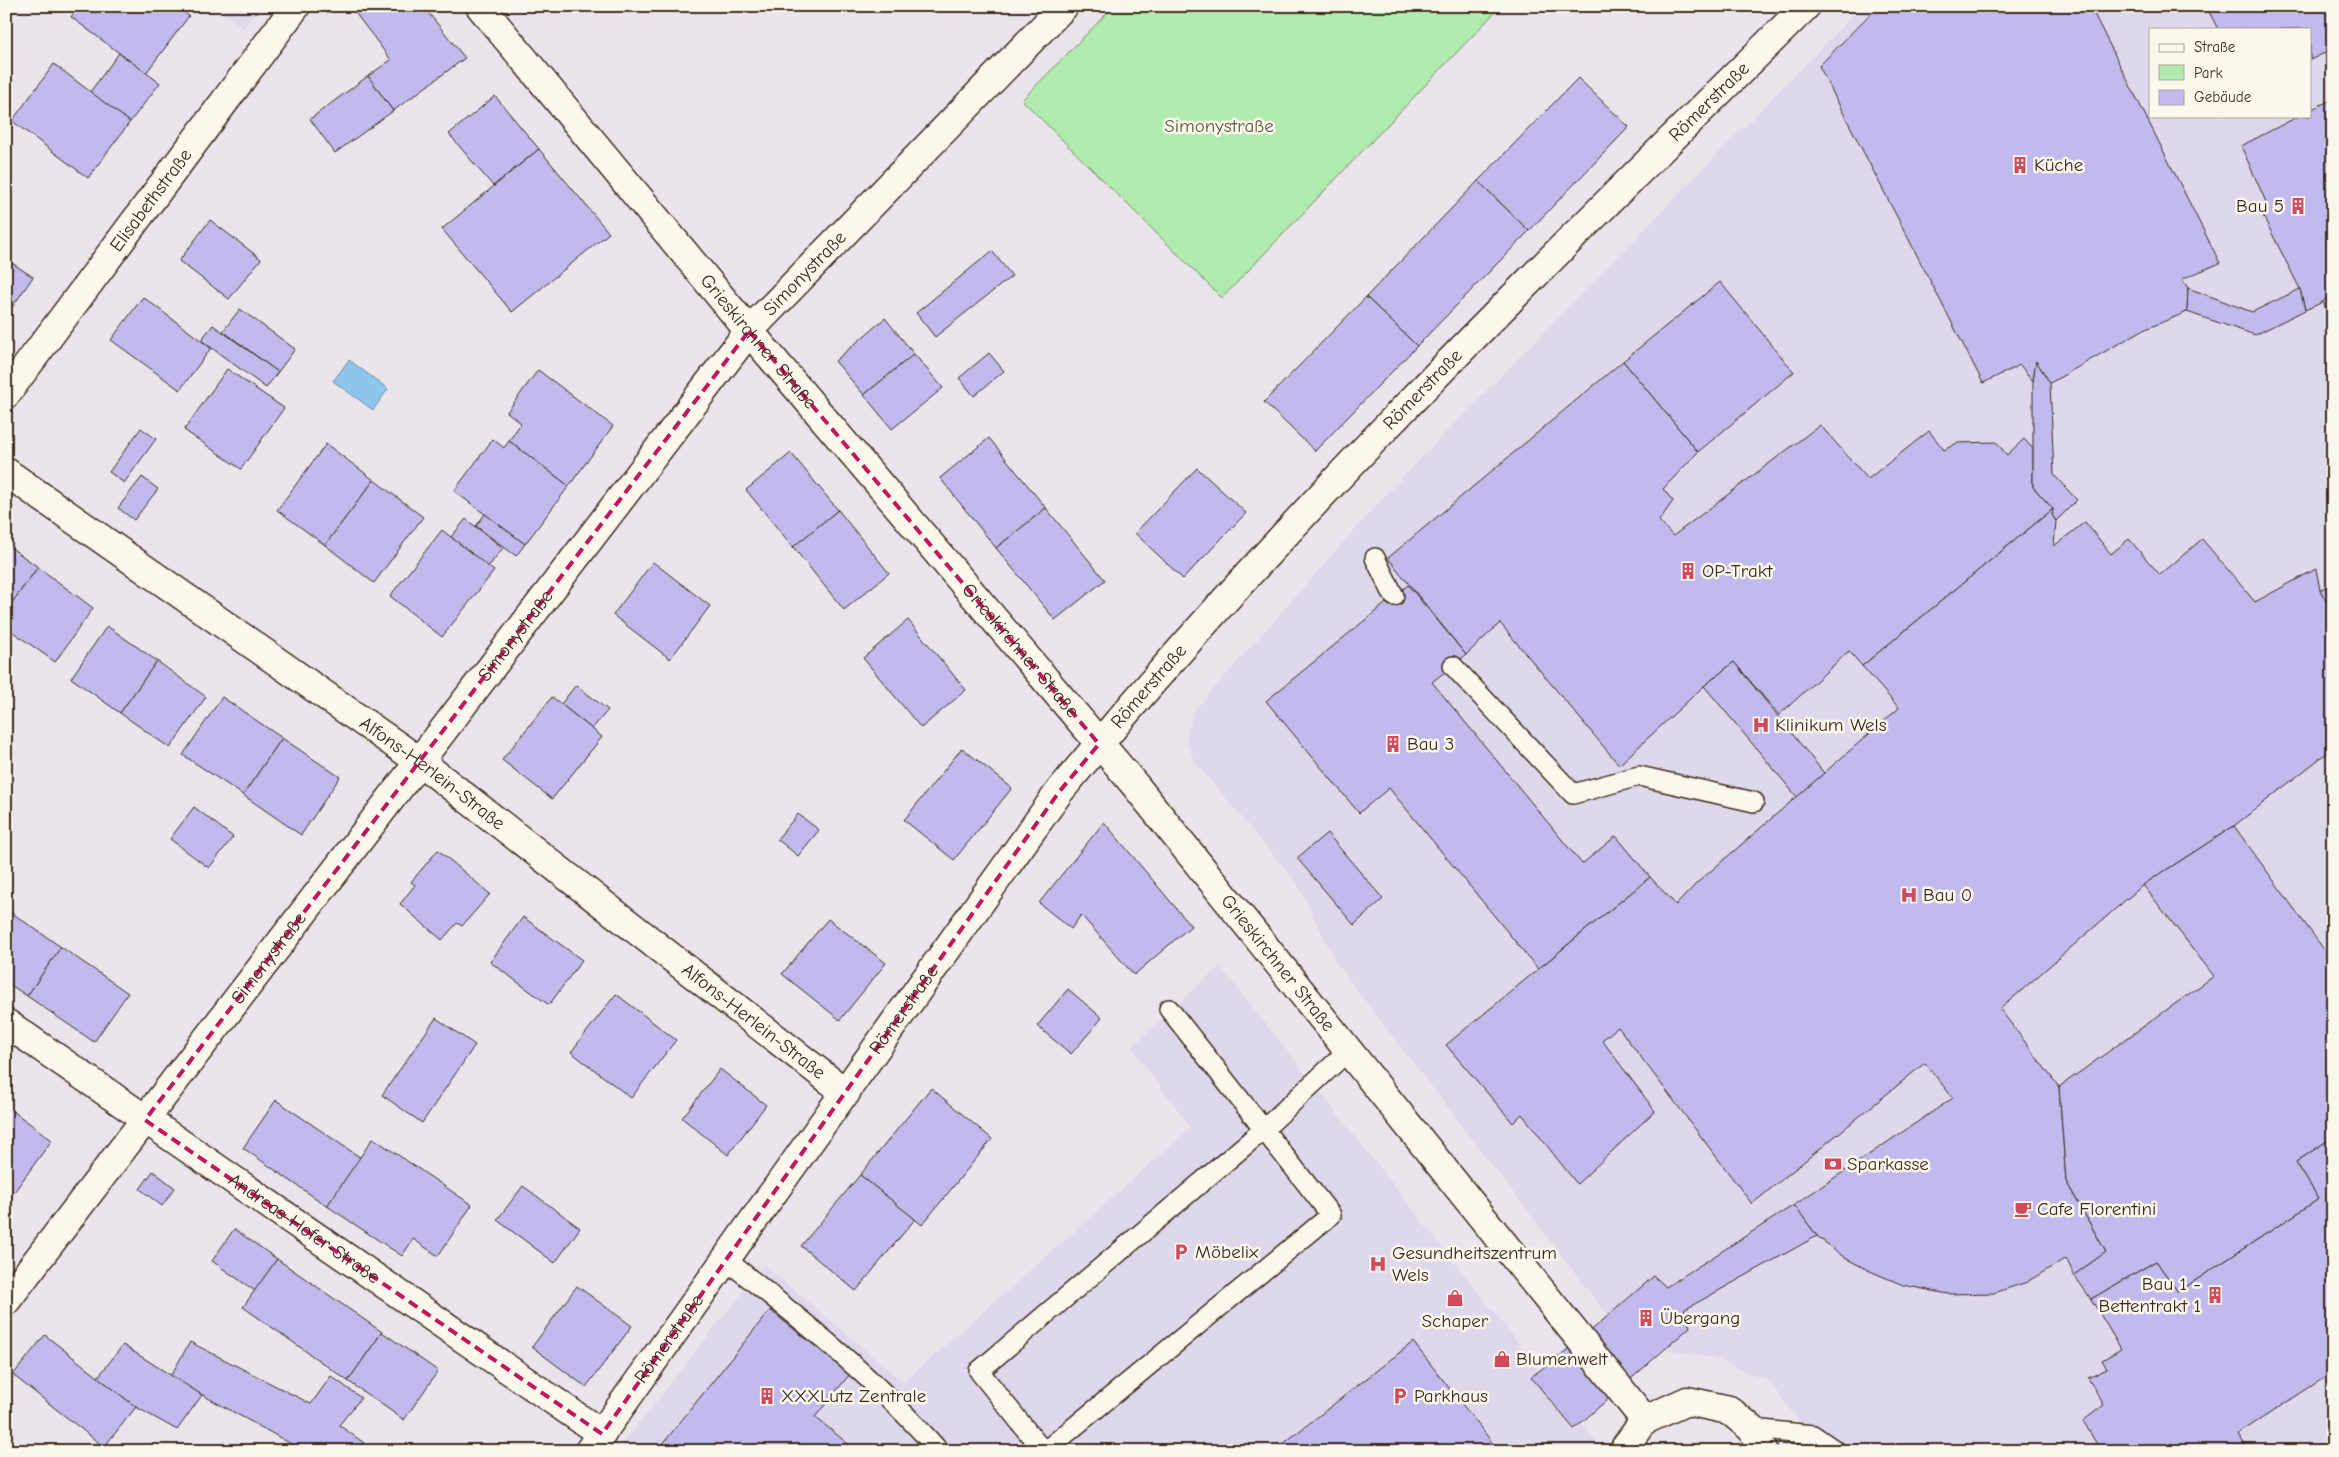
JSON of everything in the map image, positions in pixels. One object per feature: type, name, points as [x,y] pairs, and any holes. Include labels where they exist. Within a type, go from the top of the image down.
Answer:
[{"type":"street","name":"Elisabethstraße","points":[[6,394],[296,6]]},
{"type":"street","name":"Grieskirchner Straße","points":[[480,6],[749,331],[1099,744],[1349,1050],[1644,1420]]},
{"type":"street","name":"Simonystraße","points":[[6,1301],[749,331],[1064,6]]},
{"type":"street","name":"Römerstraße","points":[[596,1442],[1059,792],[1099,744],[1329,485],[1806,6]]},
{"type":"street","name":"Alfons-Herlein-Straße","points":[[6,472],[418,761],[846,1093]]},
{"type":"street","name":"Andreas-Hofer-Straße","points":[[6,1023],[596,1442]]},
{"type":"street","points":[[1625,1451],[1626,1446],[1644,1420],[1687,1401],[1729,1410],[1758,1440]]},
{"type":"lane","points":[[1375,558],[1394,596]]},
{"type":"lane","points":[[1453,666],[1573,794],[1638,776],[1754,802]]},
{"type":"lane","points":[[1169,1010],[1264,1130],[1331,1215],[1044,1451],[979,1371],[1264,1130],[1349,1050]]},
{"type":"lane","points":[[725,1260],[858,1368],[909,1417],[939,1451]]},
{"type":"lane","points":[[1758,1440],[1813,1435],[1836,1451]]},
{"type":"highlighted area","points":[[749,331],[1099,744],[1059,792],[602,1434],[145,1120]]},
{"type":"shaded area","points":[[215,6],[259,6],[243,29]]},
{"type":"shaded area","name":"Klinikum Wels","points":[[1862,6],[2333,6],[2333,1451],[1803,1451],[1799,1421],[1768,1381],[1713,1358],[1628,1342],[1337,964],[1296,882],[1194,761],[1186,739],[1193,712],[1386,494]]},
{"type":"shaded area","points":[[1220,966],[1604,1451],[617,1451],[764,1265],[904,1382],[1191,1128],[1131,1047]]},
{"type":"green space","name":"Simonystraße","points":[[1114,6],[1501,6],[1222,298],[1022,100]]},
{"type":"water","points":[[349,360],[388,389],[373,410],[333,381]]},
{"type":"building","points":[[79,6],[175,6],[189,16],[146,73],[71,17]]},
{"type":"building","points":[[350,6],[423,6],[465,58],[393,111],[368,76],[391,60]]},
{"type":"building","name":"Küche","points":[[1878,6],[2090,6],[2220,263],[2182,279],[2188,288],[2187,312],[2141,331],[2050,383],[2036,361],[2033,381],[2020,365],[1983,383],[1819,66]]},
{"type":"building","points":[[2206,6],[2333,6],[2333,49],[2312,59],[2312,28],[2217,28]]},
{"type":"building","points":[[119,53],[160,83],[130,122],[90,92]]},
{"type":"building","points":[[54,64],[130,122],[88,178],[12,121]]},
{"type":"building","points":[[368,76],[393,111],[335,153],[310,119]]},
{"type":"building","points":[[1578,78],[1629,127],[1529,231],[1478,181]]},
{"type":"building","points":[[495,96],[539,149],[493,186],[449,134]]},
{"type":"building","name":"Bau 5","points":[[2333,99],[2333,291],[2323,302],[2305,310],[2300,289],[2260,210],[2266,202],[2241,146],[2295,118],[2312,118],[2312,109]]},
{"type":"building","points":[[539,149],[609,233],[512,312],[442,229]]},
{"type":"building","points":[[1478,181],[1529,231],[1417,346],[1366,297]]},
{"type":"building","points":[[210,220],[261,259],[229,299],[179,261]]},
{"type":"building","points":[[992,251],[1012,276],[935,337],[916,313]]},
{"type":"building","points":[[6,259],[33,277],[6,316]]},
{"type":"building","points":[[1720,282],[1794,372],[1698,452],[1623,361]]},
{"type":"building","points":[[2188,288],[2252,312],[2300,289],[2305,310],[2255,335],[2187,312]]},
{"type":"building","points":[[2333,291],[2333,325],[2323,302]]},
{"type":"building","points":[[143,297],[211,348],[180,390],[111,340]]},
{"type":"building","points":[[1366,297],[1417,346],[1315,451],[1264,402]]},
{"type":"building","points":[[240,309],[295,349],[278,372],[223,331]]},
{"type":"building","points":[[885,318],[914,354],[864,395],[835,361]]},
{"type":"building","points":[[213,325],[278,372],[266,388],[201,340]]},
{"type":"building","points":[[989,353],[1004,371],[974,396],[959,378]]},
{"type":"building","points":[[914,354],[943,388],[892,429],[864,395]]},
{"type":"building","name":"OP-Trakt","points":[[1623,361],[1698,452],[1663,489],[1673,501],[1659,521],[1673,536],[1820,425],[1868,479],[1929,431],[1944,450],[1957,443],[1996,442],[2007,455],[2024,439],[2033,449],[2033,487],[2053,509],[1862,666],[1849,651],[1779,715],[1734,662],[1704,686],[1619,765],[1500,623],[1466,655],[1388,558]]},
{"type":"building","points":[[2036,361],[2050,383],[2054,475],[2077,500],[2056,521],[2052,515],[2053,509],[2033,487],[2033,381]]},
{"type":"building","points":[[227,369],[284,408],[241,469],[184,430]]},
{"type":"building","points":[[538,370],[613,426],[569,486],[509,441],[521,423],[507,412]]},
{"type":"building","points":[[141,428],[156,439],[124,483],[109,472]]},
{"type":"building","points":[[989,438],[1046,508],[996,548],[940,478]]},
{"type":"building","points":[[493,439],[504,448],[509,441],[569,486],[525,544],[454,491]]},
{"type":"building","points":[[326,444],[374,480],[325,545],[277,510]]},
{"type":"building","points":[[791,453],[838,510],[793,547],[746,490]]},
{"type":"building","points":[[1197,468],[1246,513],[1183,579],[1135,533]]},
{"type":"building","points":[[142,477],[158,489],[134,520],[118,508]]},
{"type":"building","points":[[374,480],[423,517],[374,583],[325,545]]},
{"type":"building","points":[[1046,508],[1105,580],[1055,620],[996,548]]},
{"type":"building","name":"Bau 0","points":[[2053,509],[2052,515],[2056,521],[2054,546],[2085,522],[2111,554],[2129,539],[2160,575],[2202,539],[2255,602],[2316,569],[2320,590],[2333,613],[2333,748],[2234,826],[2143,885],[2000,1009],[2059,1087],[2066,1181],[2106,1252],[2074,1275],[2066,1258],[2027,1282],[1994,1293],[1948,1294],[1903,1285],[1870,1271],[1845,1258],[1817,1236],[1794,1205],[1953,1098],[1925,1063],[1752,1204],[1618,1027],[1602,1040],[1655,1111],[1577,1184],[1522,1114],[1513,1123],[1446,1045],[1650,877],[1676,905],[1697,883],[1899,708],[1862,666]]},
{"type":"building","points":[[838,510],[889,573],[844,610],[793,547]]},
{"type":"building","points":[[485,514],[525,544],[516,556],[476,526]]},
{"type":"building","points":[[466,519],[503,548],[488,567],[451,537]]},
{"type":"building","points":[[442,530],[494,571],[442,637],[390,596]]},
{"type":"building","points":[[6,544],[38,567],[6,611]]},
{"type":"building","points":[[653,562],[710,606],[670,659],[613,615]]},
{"type":"building","points":[[38,567],[93,608],[55,662],[6,627],[6,611]]},
{"type":"building","points":[[2333,583],[2333,613],[2320,590]]},
{"type":"building","name":"Bau 3","points":[[1408,585],[1466,655],[1432,682],[1582,864],[1616,836],[1650,877],[1538,969],[1389,788],[1359,813],[1266,701]]},
{"type":"building","points":[[908,620],[966,690],[921,728],[863,658]]},
{"type":"building","points":[[107,626],[157,661],[120,713],[71,678]]},
{"type":"building","points":[[157,661],[206,697],[170,748],[120,713]]},
{"type":"building","points":[[1734,662],[1824,773],[1797,797],[1704,686]]},
{"type":"building","points":[[576,685],[608,710],[592,729],[561,704]]},
{"type":"building","points":[[222,697],[282,738],[243,795],[183,755]]},
{"type":"building","points":[[552,697],[602,737],[552,799],[502,760]]},
{"type":"building","points":[[282,738],[340,777],[301,835],[243,795]]},
{"type":"building","points":[[962,748],[1012,788],[954,860],[904,820]]},
{"type":"building","points":[[194,807],[233,837],[209,868],[170,839]]},
{"type":"building","points":[[798,814],[819,830],[798,856],[777,839]]},
{"type":"building","points":[[1104,822],[1191,926],[1134,975],[1081,915],[1071,929],[1039,903]]},
{"type":"building","points":[[2234,826],[2333,962],[2333,1137],[2296,1162],[2319,1199],[2178,1292],[2156,1261],[2091,1299],[2074,1275],[2106,1252],[2066,1181],[2059,1087],[2214,976],[2143,885]]},
{"type":"building","points":[[1327,833],[1383,899],[1354,925],[1297,858]]},
{"type":"building","points":[[438,850],[490,894],[462,926],[457,923],[442,940],[400,904],[415,885],[411,882]]},
{"type":"building","points":[[6,909],[61,947],[27,996],[6,982]]},
{"type":"building","points":[[523,917],[582,960],[549,1005],[490,962]]},
{"type":"building","points":[[828,919],[886,963],[840,1020],[782,974]]},
{"type":"building","points":[[61,947],[128,993],[94,1042],[27,996]]},
{"type":"building","points":[[1068,989],[1102,1018],[1071,1054],[1037,1026]]},
{"type":"building","points":[[616,994],[676,1040],[631,1098],[571,1052]]},
{"type":"building","points":[[436,1018],[475,1045],[422,1123],[382,1095]]},
{"type":"building","points":[[720,1069],[766,1105],[728,1155],[682,1118]]},
{"type":"building","points":[[931,1088],[992,1139],[922,1225],[860,1175]]},
{"type":"building","points":[[276,1100],[361,1158],[327,1206],[243,1148]]},
{"type":"building","points":[[6,1106],[52,1140],[6,1203]]},
{"type":"building","name":"Bau 1 - Bettentrakt 1","points":[[2333,1137],[2333,1372],[2238,1434],[2249,1451],[2101,1451],[2083,1421],[2104,1405],[2088,1378],[2107,1369],[2102,1360],[2121,1349],[2091,1299],[2156,1261],[2178,1292],[2319,1199],[2296,1162]]},
{"type":"building","points":[[373,1138],[472,1205],[438,1256],[413,1239],[402,1256],[327,1206]]},
{"type":"building","points":[[153,1171],[175,1188],[162,1206],[140,1189]]},
{"type":"building","points":[[860,1175],[915,1219],[856,1291],[801,1246]]},
{"type":"building","points":[[523,1186],[580,1228],[555,1263],[497,1220]]},
{"type":"building","name":"Übergang","points":[[1794,1205],[1817,1236],[1684,1310],[1690,1327],[1574,1429],[1531,1377],[1580,1340],[1654,1276],[1666,1287]]},
{"type":"building","points":[[234,1229],[277,1259],[255,1291],[212,1261]]},
{"type":"building","points":[[277,1259],[382,1332],[348,1381],[243,1307]]},
{"type":"building","points":[[577,1286],[632,1326],[586,1387],[532,1347]]},
{"type":"building","name":"XXXLutz Zentrale","points":[[770,1310],[850,1374],[815,1417],[857,1451],[657,1451]]},
{"type":"building","points":[[382,1332],[438,1371],[404,1420],[348,1381]]},
{"type":"building","points":[[45,1335],[136,1407],[104,1447],[13,1375]]},
{"type":"building","points":[[190,1342],[311,1404],[331,1376],[361,1398],[339,1425],[364,1443],[358,1451],[304,1451],[170,1377]]},
{"type":"building","name":"Parkhaus","points":[[1413,1342],[1499,1451],[1274,1451]]},
{"type":"building","points":[[123,1345],[202,1395],[177,1430],[136,1407],[98,1377]]},
{"type":"place","name":"Küche","points":[[2020,165]]},
{"type":"place","name":"Bau 5","points":[[2298,206]]},
{"type":"place","name":"OP-Trakt","points":[[1688,571]]},
{"type":"place","name":"Klinikum Wels","points":[[1761,725]]},
{"type":"place","name":"Bau 3","points":[[1393,744]]},
{"type":"place","name":"Bau 0","points":[[1909,895]]},
{"type":"place","name":"Sparkasse","points":[[1833,1164]]},
{"type":"place","name":"Cafe Florentini","points":[[2023,1209]]},
{"type":"place","name":"Möbelix","points":[[1181,1252]]},
{"type":"place","name":"Gesundheitszentrum Wels","points":[[1378,1264]]},
{"type":"place","name":"Bau 1 - Bettentrakt 1","points":[[2215,1295]]},
{"type":"place","name":"Schaper","points":[[1455,1298]]},
{"type":"place","name":"Übergang","points":[[1646,1318]]},
{"type":"place","name":"Blumenwelt","points":[[1502,1359]]},
{"type":"place","name":"XXXLutz Zentrale","points":[[767,1396]]},
{"type":"place","name":"Parkhaus","points":[[1400,1396]]}]
